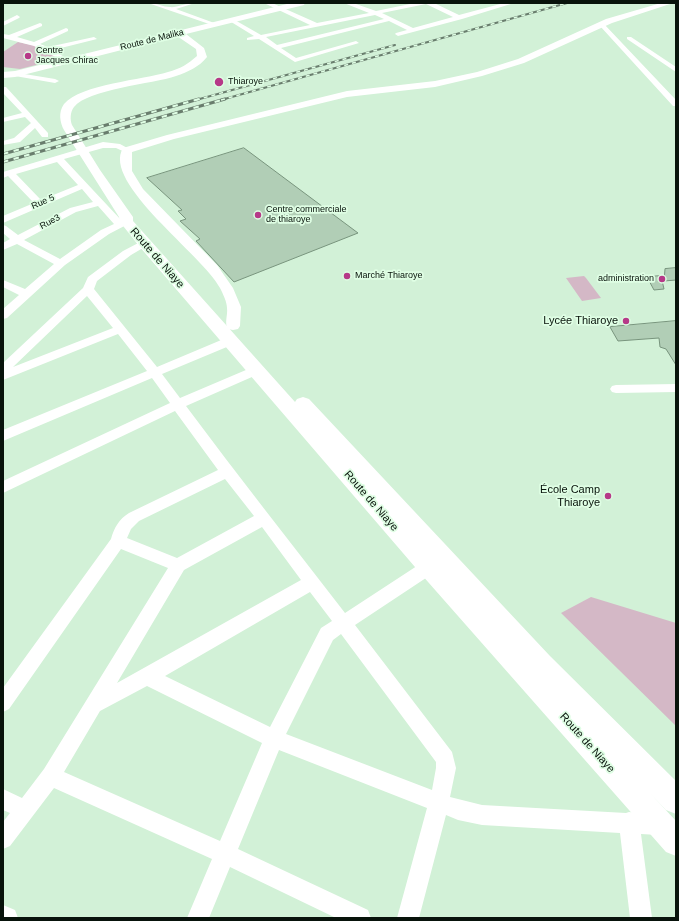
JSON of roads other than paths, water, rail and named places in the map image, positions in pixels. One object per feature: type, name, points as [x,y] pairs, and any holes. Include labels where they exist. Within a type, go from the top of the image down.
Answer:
[{"type":"main road","name":"Route de Malika","points":[[3,75],[15,74],[301,3]]},
{"type":"main road","points":[[125,222],[67,125],[65,118],[68,109],[72,104],[85,96],[113,86],[175,74],[197,64],[202,57],[202,51],[199,46],[178,33]]},
{"type":"main road","name":"Route de Niaye","points":[[125,222],[135,220],[148,232],[231,333],[429,566],[676,842]]},
{"type":"main road","name":"Route de Niaye","points":[[125,222],[231,333]]},
{"type":"main road","name":"Route de Niaye","points":[[262,369],[542,664],[676,800]]},
{"type":"street","points":[[151,3],[214,24]]},
{"type":"street","points":[[171,9],[192,3]]},
{"type":"street","points":[[267,3],[341,36]]},
{"type":"street","points":[[347,3],[376,13],[413,30]]},
{"type":"street","points":[[249,39],[424,3]]},
{"type":"street","points":[[429,3],[460,18]]},
{"type":"street","points":[[398,34],[511,3]]},
{"type":"street","points":[[6,174],[103,145],[117,146],[127,150],[179,135],[347,94],[435,84],[480,74],[521,61],[628,15],[669,3]]},
{"type":"street","points":[[3,15],[17,17],[3,24]]},
{"type":"street","points":[[276,47],[390,19]]},
{"type":"street","points":[[231,20],[261,37],[295,60],[356,43],[348,40]]},
{"type":"street","points":[[602,25],[676,104]]},
{"type":"street","points":[[11,38],[40,26]]},
{"type":"street","points":[[36,43],[66,30]]},
{"type":"street","points":[[3,36],[36,43],[49,49],[67,61]]},
{"type":"street","points":[[629,38],[676,70]]},
{"type":"street","points":[[49,49],[94,39]]},
{"type":"street","points":[[15,74],[55,81]]},
{"type":"street","points":[[3,90],[20,106],[45,135]]},
{"type":"street","points":[[3,120],[26,114]]},
{"type":"street","points":[[3,143],[17,140],[35,124]]},
{"type":"street","points":[[3,436],[155,373],[231,333],[236,317],[234,304],[228,290],[218,274],[150,205],[136,188],[128,174],[125,160],[127,150]]},
{"type":"street","points":[[3,315],[62,264],[105,232],[125,222],[100,203],[58,158]]},
{"type":"street","points":[[6,174],[40,204]]},
{"type":"street","name":"Rue 5","points":[[3,220],[70,190],[84,186]]},
{"type":"street","name":"Rue3","points":[[3,247],[74,210],[100,203]]},
{"type":"street","points":[[3,228],[17,240],[62,264]]},
{"type":"street","points":[[3,370],[88,290],[92,279],[127,253],[144,243]]},
{"type":"street","points":[[3,284],[26,294]]},
{"type":"street","points":[[88,290],[155,373],[445,759],[446,768],[439,803],[408,918]]},
{"type":"street","points":[[3,376],[120,329]]},
{"type":"street","points":[[3,487],[178,404],[262,369]]},
{"type":"street","points":[[616,389],[676,388]]},
{"type":"street","points":[[3,703],[118,541],[121,530],[126,523],[134,517],[228,472]]},
{"type":"street","points":[[3,839],[51,776],[92,705],[178,565],[264,518]]},
{"type":"street","points":[[118,541],[178,565]]},
{"type":"street","points":[[198,918],[274,740],[325,637],[331,630],[342,622],[429,566]]},
{"type":"street","points":[[92,705],[147,677],[312,582]]},
{"type":"street","points":[[147,677],[274,740],[458,810],[482,815],[629,822],[660,825]]},
{"type":"street","points":[[51,776],[226,854],[360,918]]},
{"type":"street","points":[[3,799],[24,810]]},
{"type":"street","points":[[629,822],[641,918]]},
{"type":"street","points":[[3,916],[7,918]]},
{"type":"railway","points":[[221,100],[567,3]]},
{"type":"railway","points":[[196,100],[395,45]]},
{"type":"railway","points":[[3,154],[199,99]]},
{"type":"railway","points":[[3,162],[225,99]]},
{"type":"place","name":"Centre Jacques Chirac","points":[[28,56]]},
{"type":"place","name":"Thiaroye","points":[[219,82]]},
{"type":"place","name":"Centre commerciale de thiaroye","points":[[258,215]]},
{"type":"place","name":"Marché Thiaroye","points":[[347,276]]},
{"type":"place","name":"administration","points":[[662,279]]},
{"type":"place","name":"Lycée Thiaroye","points":[[626,321]]},
{"type":"place","name":"École Camp Thiaroye","points":[[608,496]]}]
